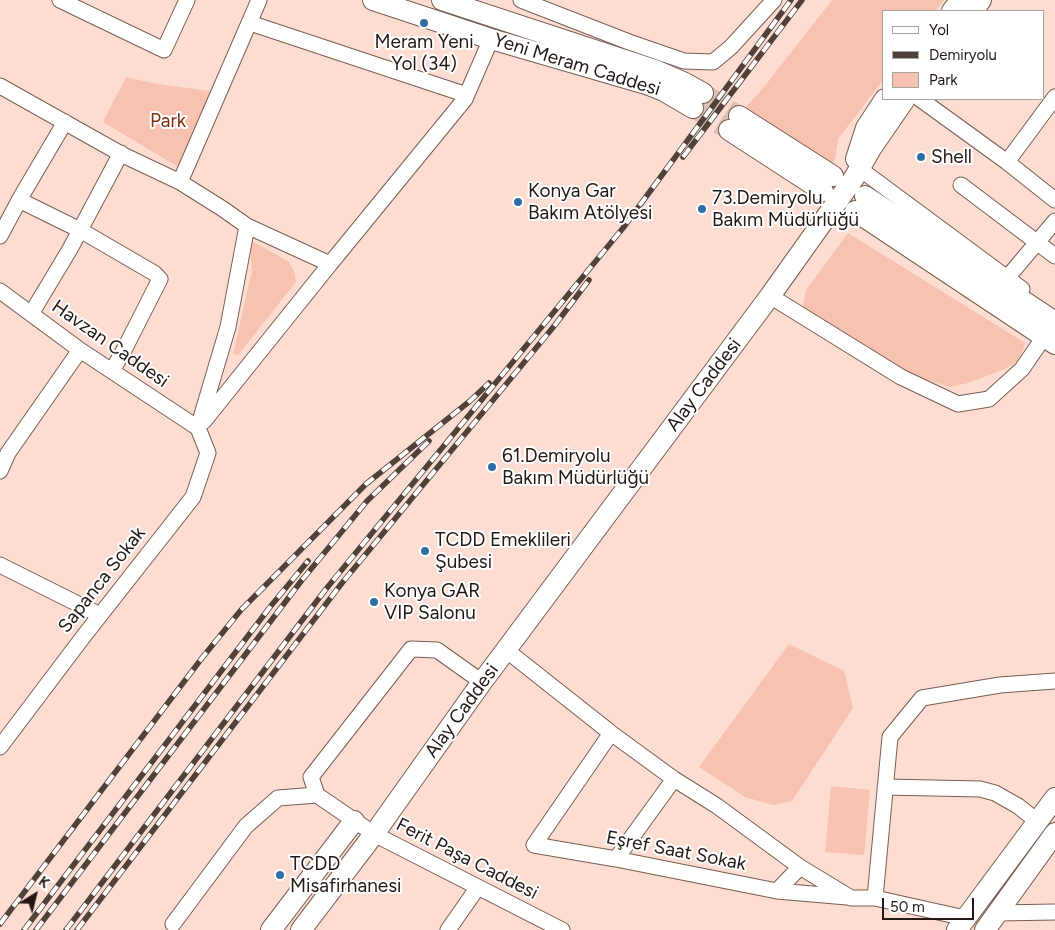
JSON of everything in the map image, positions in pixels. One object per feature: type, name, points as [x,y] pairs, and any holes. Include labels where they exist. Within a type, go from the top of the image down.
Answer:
[{"type":"main road","name":"Yeni Meram Caddesi","points":[[374,0],[491,39],[698,100],[685,83],[655,70],[442,0]]},
{"type":"main road","points":[[953,10],[961,0]]},
{"type":"main road","points":[[973,10],[981,0]]},
{"type":"main road","points":[[988,10],[996,0]]},
{"type":"main road","points":[[859,175],[860,143],[870,122],[884,100]]},
{"type":"main road","name":"Alay Caddesi","points":[[859,175],[872,147],[904,100]]},
{"type":"main road","name":"Alay Caddesi","points":[[301,930],[374,834],[482,682],[859,175],[884,149],[919,100]]},
{"type":"main road","points":[[734,123],[828,183]]},
{"type":"main road","points":[[860,204],[1051,334]]},
{"type":"main road","points":[[961,924],[1055,798]]},
{"type":"main road","points":[[271,930],[354,821]]},
{"type":"main road","points":[[985,930],[1055,833]]},
{"type":"street","points":[[60,0],[164,50],[187,0]]},
{"type":"street","points":[[180,182],[259,0]]},
{"type":"street","points":[[515,23],[520,0],[684,61],[713,62],[731,47],[774,0]]},
{"type":"street","points":[[250,23],[467,95]]},
{"type":"street","points":[[198,428],[465,99],[491,39]]},
{"type":"street","points":[[0,86],[121,153],[180,182],[247,226],[330,264]]},
{"type":"street","points":[[1007,162],[1055,98]]},
{"type":"street","points":[[921,100],[1007,162],[1055,200]]},
{"type":"street","points":[[0,236],[65,122]]},
{"type":"street","points":[[31,314],[80,230],[121,153]]},
{"type":"street","points":[[859,175],[1055,310]]},
{"type":"street","points":[[961,185],[1055,256]]},
{"type":"street","points":[[20,200],[80,230],[154,273],[160,279],[112,371]]},
{"type":"street","points":[[1007,278],[1055,221]]},
{"type":"street","points":[[198,428],[228,327],[247,226]]},
{"type":"street","name":"Havzan Caddesi","points":[[0,290],[80,350],[198,428]]},
{"type":"street","points":[[770,296],[901,377],[958,404],[989,399],[1022,369],[1051,334]]},
{"type":"street","points":[[0,471],[4,451],[80,350]]},
{"type":"street","name":"Sapanca Sokak","points":[[0,747],[100,615],[193,497],[208,453],[198,428]]},
{"type":"street","points":[[0,565],[100,615]]},
{"type":"street","points":[[173,924],[246,826],[278,798],[317,795],[311,777],[411,649],[437,650],[482,682]]},
{"type":"street","points":[[506,650],[610,733],[674,779],[717,806],[800,867],[851,898]]},
{"type":"street","points":[[875,898],[890,737],[922,698],[1000,685],[1055,681]]},
{"type":"street","name":"Eşref Saat Sokak","points":[[610,733],[534,845],[616,859],[776,891],[851,898],[875,898],[961,924]]},
{"type":"street","points":[[616,859],[674,779]]},
{"type":"street","points":[[885,786],[980,789],[995,793],[1018,806],[1038,821]]},
{"type":"street","name":"Ferit Paşa Caddesi","points":[[317,795],[374,834],[562,930]]},
{"type":"street","points":[[776,891],[800,867]]},
{"type":"street","points":[[448,930],[478,887]]},
{"type":"street","points":[[997,913],[1055,912]]},
{"type":"green space","points":[[832,0],[944,0],[936,10],[882,10],[882,82],[838,139],[835,159],[830,168],[736,118],[764,87]]},
{"type":"green space","name":"Park","points":[[126,77],[151,83],[216,92],[185,171],[103,122]]},
{"type":"green space","points":[[848,233],[1025,343],[1019,360],[1005,369],[968,383],[950,387],[917,377],[802,311],[806,290]]},
{"type":"green space","points":[[250,240],[289,262],[294,271],[296,282],[238,355],[233,354],[252,271]]},
{"type":"green space","points":[[789,644],[844,671],[853,708],[792,801],[773,805],[745,797],[699,767]]},
{"type":"green space","points":[[831,786],[870,790],[864,855],[825,852]]},
{"type":"tunnel","points":[[703,93],[739,116]]},
{"type":"tunnel","points":[[693,108],[729,130]]},
{"type":"railway","points":[[66,930],[326,589],[623,228],[791,0]]},
{"type":"railway","points":[[683,157],[802,0]]},
{"type":"railway","points":[[77,930],[342,583],[555,325],[589,280]]},
{"type":"railway","points":[[0,924],[202,658],[241,610],[366,484],[470,401],[489,383]]},
{"type":"railway","points":[[36,930],[302,580],[367,501],[429,441]]},
{"type":"railway","points":[[24,930],[270,607],[308,561]]},
{"type":"place","name":"Meram Yeni Yol (34)","points":[[424,23]]},
{"type":"place","name":"Shell","points":[[921,157]]},
{"type":"place","name":"Konya Gar Bakım Atölyesi","points":[[518,202]]},
{"type":"place","name":"73.Demiryolu Bakım Müdürlüğü","points":[[702,209]]},
{"type":"place","name":"61.Demiryolu Bakım Müdürlüğü","points":[[492,467]]},
{"type":"place","name":"TCDD Emeklileri Şubesi","points":[[425,551]]},
{"type":"place","name":"Konya GAR VIP Salonu","points":[[374,602]]},
{"type":"place","name":"TCDD Misafirhanesi","points":[[280,875]]}]
